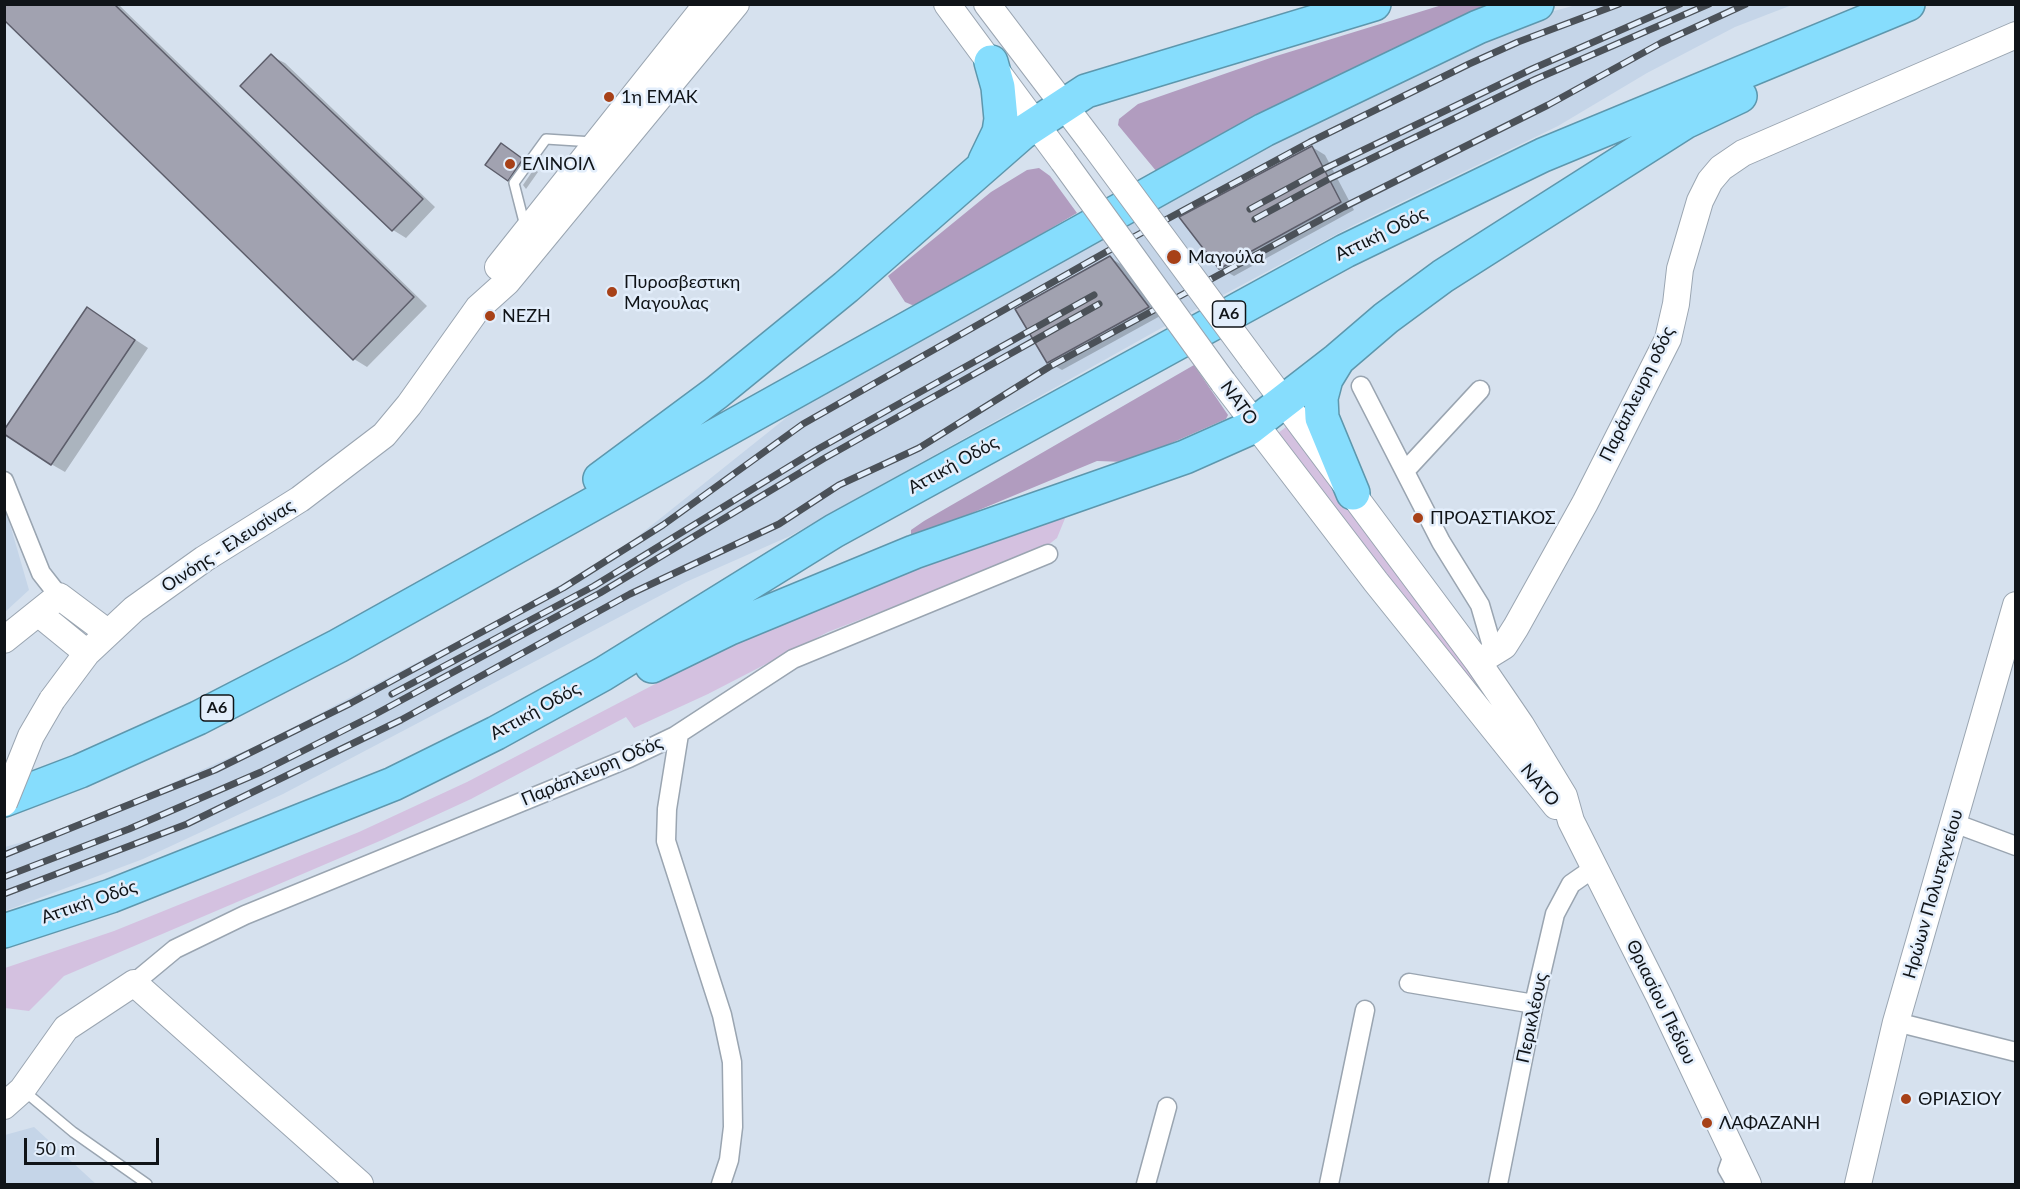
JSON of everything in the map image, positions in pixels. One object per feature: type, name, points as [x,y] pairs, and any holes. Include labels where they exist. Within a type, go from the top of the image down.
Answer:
[{"type":"highway","points":[[422,599],[518,528],[615,469],[716,393],[846,287],[979,169],[1036,122],[1064,104],[1097,87],[1374,4]]},
{"type":"highway","name":"Α6","points":[[4,801],[80,771],[198,718],[338,646],[1264,130],[1478,27],[1537,4]]},
{"type":"highway","points":[[603,674],[655,666],[730,628],[914,552],[1185,457],[1255,425],[1386,318],[1509,232],[1685,122],[1810,63],[1897,9]]},
{"type":"highway","name":"Αττική Οδός","points":[[4,931],[111,896],[393,784],[496,733],[603,674],[834,531],[1345,251],[1543,155],[1897,9]]},
{"type":"highway","points":[[979,169],[993,150],[1000,126],[998,87],[991,62]]},
{"type":"highway","points":[[1337,360],[1326,379],[1321,398],[1322,418],[1353,493]]},
{"type":"main road","name":"Οινόης - Ελευσίνας","points":[[4,801],[23,752],[52,700],[87,652],[107,632],[195,565],[300,499],[384,435],[410,405],[478,308],[495,271],[595,142],[707,4]]},
{"type":"main road","name":"Οινόης - Ελευσίνας","points":[[478,308],[507,282],[736,4]]},
{"type":"main road","name":"ΝΑΤΟ","points":[[947,4],[1036,122],[1255,425],[1548,798],[1571,820]]},
{"type":"main road","name":"ΝΑΤΟ","points":[[987,4],[1353,493],[1486,658],[1564,796],[1571,820]]},
{"type":"main road","name":"Παράπλευρη οδός","points":[[1486,658],[1504,646],[1553,560],[1668,339],[1676,304],[1680,269],[1700,201],[1710,181],[1721,168],[1743,153],[2016,35]]},
{"type":"main road","points":[[4,640],[59,596],[107,632]]},
{"type":"main road","name":"Ηρώων Πολυτεχνείου","points":[[1858,1185],[1896,1022],[2016,605]]},
{"type":"main road","points":[[38,613],[87,652]]},
{"type":"main road","name":"Θριασίου Πεδίου","points":[[1571,820],[1660,998],[1748,1185]]},
{"type":"main road","points":[[14,1098],[66,1028],[134,983],[360,1185]]},
{"type":"street","points":[[1361,386],[1441,542],[1480,605],[1486,658]]},
{"type":"street","points":[[1405,471],[1480,390]]},
{"type":"street","points":[[4,481],[41,573],[59,596]]},
{"type":"street","name":"Παράπλευρη Οδός","points":[[134,983],[175,949],[245,915],[629,758],[679,734],[793,659],[1048,554]]},
{"type":"street","points":[[679,734],[667,809],[666,841],[691,925],[722,1015],[732,1062],[733,1127],[729,1160],[721,1185]]},
{"type":"street","points":[[1954,823],[2016,846]]},
{"type":"street","name":"Περικλέους","points":[[1498,1185],[1534,1004],[1555,914],[1562,897],[1571,884],[1594,868]]},
{"type":"street","points":[[1409,983],[1534,1004]]},
{"type":"street","points":[[1329,1185],[1365,1010]]},
{"type":"street","points":[[1896,1022],[2016,1052]]},
{"type":"street","points":[[1146,1185],[1167,1107]]},
{"type":"lane","points":[[526,230],[514,183],[546,139],[595,142]]},
{"type":"lane","points":[[14,1098],[73,1132],[147,1185]]},
{"type":"lane","points":[[1731,1148],[1723,1170],[1731,1185]]},
{"type":"shaded area","points":[[1442,5],[1501,5],[1157,172],[1118,125],[1119,119],[1138,104],[1273,57]]},
{"type":"shaded area","points":[[1576,5],[1792,5],[1735,27],[1647,73],[1558,126],[1354,225],[1165,326],[790,536],[686,582],[283,794],[143,859],[5,911],[5,847],[40,837],[152,792],[267,741],[496,621],[617,553],[796,410],[1002,286],[1162,197],[1510,23]]},
{"type":"shaded area","points":[[1039,168],[1050,176],[1077,213],[922,304],[912,305],[905,302],[888,276],[991,192],[1027,170]]},
{"type":"shaded area","points":[[1194,365],[1228,415],[1226,419],[1142,456],[1125,462],[1097,461],[914,537],[911,534],[911,530],[924,521]]},
{"type":"shaded area","points":[[1286,427],[1480,680],[1471,686],[1277,434]]},
{"type":"shaded area","points":[[5,507],[29,590],[4,612]]},
{"type":"shaded area","points":[[1063,515],[1066,516],[1057,538],[1043,549],[828,632],[708,694],[634,728],[626,717],[471,799],[382,840],[64,976],[29,1011],[5,1008],[5,968],[114,931],[359,832],[467,782],[705,658],[857,591]]},
{"type":"shaded area","points":[[34,1127],[96,1184],[5,1184],[5,1135]]},
{"type":"building","points":[[4,4],[114,4],[414,297],[353,360],[4,20]]},
{"type":"building","points":[[271,54],[423,199],[392,231],[240,86]]},
{"type":"building","points":[[501,143],[523,159],[508,181],[485,165]]},
{"type":"building","points":[[1312,146],[1341,202],[1219,269],[1179,217]]},
{"type":"building","points":[[1110,256],[1149,307],[1047,363],[1015,309]]},
{"type":"building","points":[[87,307],[135,340],[51,465],[4,434],[4,430]]},
{"type":"railway","points":[[4,855],[215,770],[351,703],[563,588],[663,525],[803,424],[1106,252],[1310,142],[1469,64],[1518,42],[1619,4]]},
{"type":"railway","points":[[1250,209],[1324,169],[1532,69],[1680,4]]},
{"type":"railway","points":[[1255,219],[1329,179],[1536,79],[1709,4]]},
{"type":"railway","points":[[4,894],[187,824],[401,720],[630,594],[779,524],[839,485],[919,448],[1049,367],[1344,207],[1548,105],[1661,43],[1746,4]]},
{"type":"railway","points":[[392,694],[594,586],[818,449],[1094,295]]},
{"type":"railway","points":[[4,877],[129,829],[261,772],[372,716],[600,593],[823,459],[1099,304]]},
{"type":"place","name":"1η ΕΜΑΚ","points":[[609,97]]},
{"type":"place","name":"ΕΛΙΝΟΙΛ","points":[[510,164]]},
{"type":"place","name":"Μαγούλα","points":[[1174,257]]},
{"type":"place","name":"Πυροσβεστικη Μαγουλας","points":[[612,292]]},
{"type":"place","name":"ΝΕΖΗ","points":[[490,316]]},
{"type":"place","name":"ΠΡΟΑΣΤΙΑΚΟΣ","points":[[1418,518]]},
{"type":"place","name":"ΘΡΙΑΣΙΟΥ","points":[[1906,1099]]},
{"type":"place","name":"ΛΑΦΑΖΑΝΗ","points":[[1707,1123]]}]
